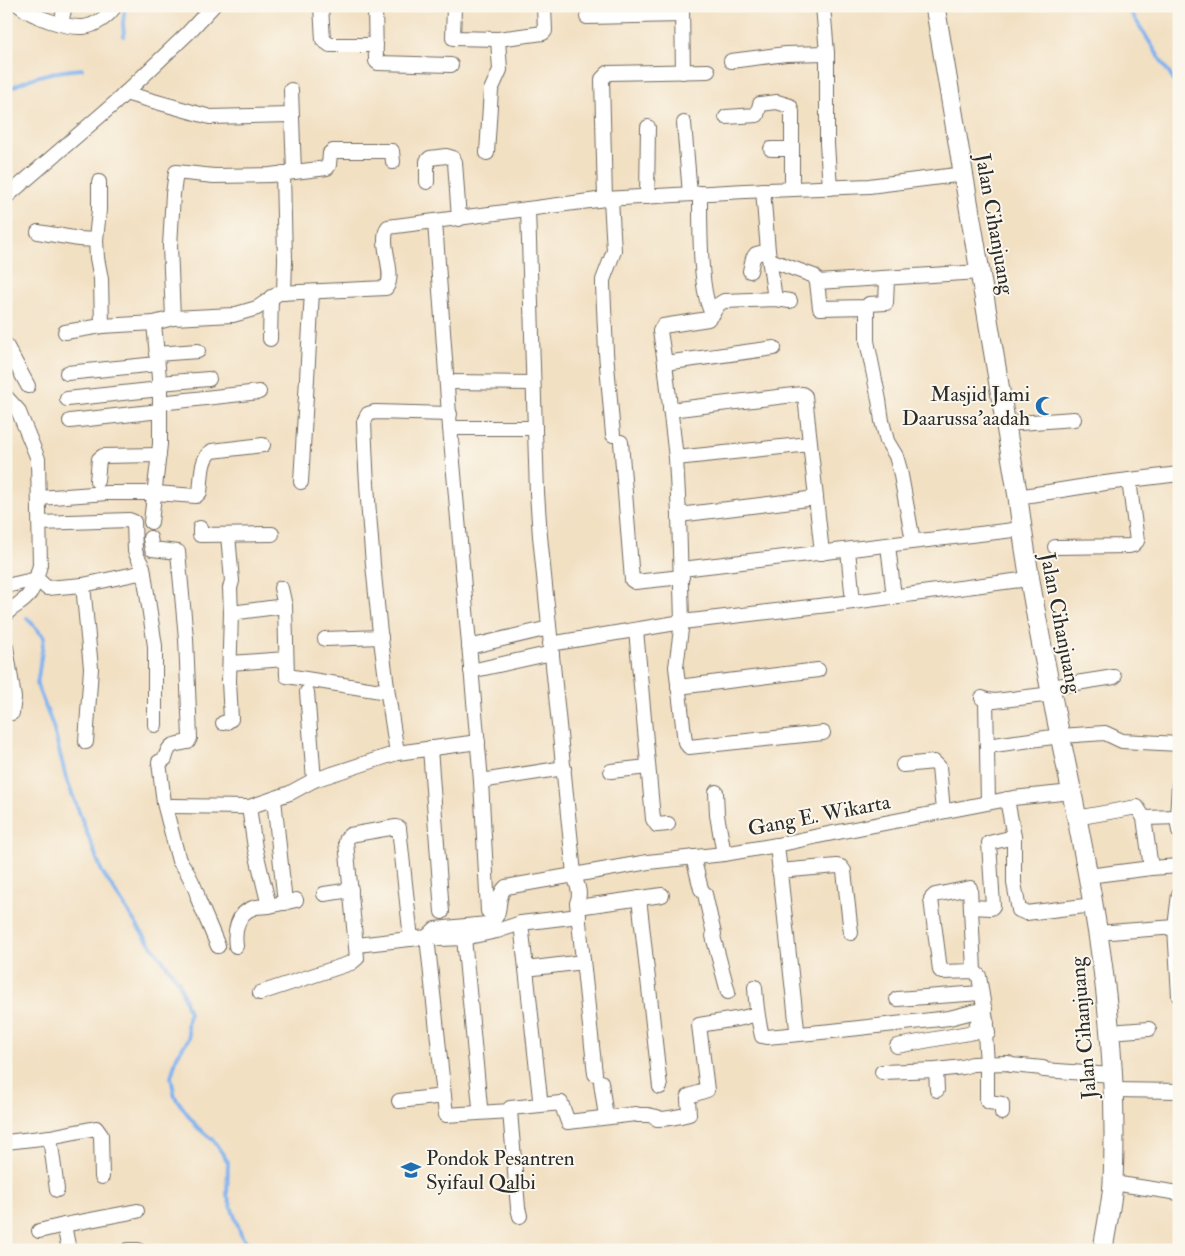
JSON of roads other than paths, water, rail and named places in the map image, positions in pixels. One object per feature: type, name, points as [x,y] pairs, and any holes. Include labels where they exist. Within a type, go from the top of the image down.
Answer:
[{"type":"main road","name":"Jalan Cihanjuang","points":[[935,6],[1018,498],[1028,579],[1072,792],[1097,933],[1113,1083],[1113,1183],[1102,1250]]},
{"type":"street","points":[[20,6],[31,15],[61,24],[82,27],[89,26],[108,16],[116,6]]},
{"type":"street","points":[[61,24],[65,6]]},
{"type":"street","points":[[6,197],[125,93],[214,6]]},
{"type":"street","points":[[321,6],[322,37],[326,43],[330,45],[376,44]]},
{"type":"street","points":[[375,6],[378,63],[451,65]]},
{"type":"street","points":[[454,6],[454,38],[498,39],[540,35],[545,31],[544,6]]},
{"type":"street","points":[[823,6],[827,53],[827,144],[830,188]]},
{"type":"street","points":[[587,17],[682,11],[683,72]]},
{"type":"street","points":[[487,152],[491,90],[500,70],[498,39]]},
{"type":"street","points":[[731,62],[786,54],[827,53]]},
{"type":"street","points":[[708,71],[608,73],[602,79],[608,199],[614,251],[603,280],[606,353],[632,580],[635,582],[682,573],[913,541],[1022,529]]},
{"type":"street","points":[[270,339],[285,260],[291,90]]},
{"type":"street","points":[[125,93],[210,117],[291,115]]},
{"type":"street","points":[[726,117],[757,115],[760,104],[777,102],[790,106],[792,112],[792,189]]},
{"type":"street","points":[[684,123],[700,228],[708,309],[713,314]]},
{"type":"street","points":[[647,196],[648,127]]},
{"type":"street","points":[[772,149],[791,149]]},
{"type":"street","points":[[173,318],[170,246],[172,194],[176,172],[214,176],[270,175],[327,168],[330,152],[333,151],[392,151],[393,162]]},
{"type":"street","points":[[427,182],[427,161],[430,158],[446,156],[453,158],[455,162],[459,219]]},
{"type":"street","points":[[65,332],[102,326],[154,323],[173,318],[233,315],[257,308],[278,295],[386,288],[389,280],[385,234],[388,227],[608,199],[695,193],[869,186],[964,174]]},
{"type":"street","points":[[99,182],[100,210],[96,240],[101,279],[102,326]]},
{"type":"street","points":[[763,190],[775,299]]},
{"type":"street","points":[[528,210],[537,493],[574,876],[578,882],[580,898],[578,909],[583,962],[598,1078],[606,1117]]},
{"type":"street","points":[[435,222],[478,742],[488,911]]},
{"type":"street","points":[[38,232],[96,240]]},
{"type":"street","points":[[750,271],[756,254],[769,255],[810,273],[817,282],[819,306],[822,309],[867,307],[869,304],[887,302],[887,279]]},
{"type":"street","points":[[817,282],[980,272]]},
{"type":"street","points":[[301,482],[312,292]]},
{"type":"street","points":[[790,301],[775,299],[724,301],[719,304],[708,319],[662,326],[660,331],[676,458],[682,573],[682,622],[676,667],[685,742],[689,748],[823,733]]},
{"type":"street","points":[[867,307],[867,341],[882,421],[887,441],[896,456],[900,470],[913,541]]},
{"type":"street","points":[[151,522],[159,455],[159,396],[154,323]]},
{"type":"street","points":[[6,345],[28,386]]},
{"type":"street","points":[[665,362],[774,348]]},
{"type":"street","points":[[67,373],[198,351]]},
{"type":"street","points":[[70,421],[159,396],[209,379]]},
{"type":"street","points":[[448,382],[533,383]]},
{"type":"street","points":[[68,399],[259,392]]},
{"type":"street","points":[[670,410],[802,394],[806,398],[822,554]]},
{"type":"street","points":[[6,397],[18,410],[38,459],[40,523],[40,565],[37,579],[26,598],[13,606],[6,614]]},
{"type":"street","points":[[397,753],[380,637],[367,508],[364,422],[368,414],[375,412],[535,428]]},
{"type":"street","points":[[1005,424],[1074,419]]},
{"type":"street","points":[[676,458],[810,444]]},
{"type":"street","points":[[39,498],[107,493],[198,495],[204,459],[207,454],[212,451],[263,445]]},
{"type":"street","points":[[97,481],[99,459],[103,456],[159,455]]},
{"type":"street","points":[[1018,498],[1179,474]]},
{"type":"street","points":[[1055,547],[1129,546],[1136,544],[1129,480]]},
{"type":"street","points":[[679,515],[816,498]]},
{"type":"street","points":[[40,523],[129,520],[134,522],[135,551],[143,567],[154,646],[155,725]]},
{"type":"street","points":[[200,528],[200,535],[272,534]]},
{"type":"street","points":[[223,722],[231,719],[230,588],[232,581],[228,534]]},
{"type":"street","points":[[150,538],[152,549],[178,552],[186,638],[190,738],[188,742],[170,746],[165,759],[159,762],[164,804],[179,860],[193,883],[218,946]]},
{"type":"street","points":[[888,545],[894,597]]},
{"type":"street","points":[[848,550],[853,602]]},
{"type":"street","points":[[37,579],[47,588],[83,585],[144,572]]},
{"type":"street","points":[[6,586],[37,579]]},
{"type":"street","points":[[471,672],[551,649],[682,622],[1028,579]]},
{"type":"street","points":[[83,585],[91,668],[86,742]]},
{"type":"street","points":[[281,588],[285,606],[287,676],[387,692]]},
{"type":"street","points":[[231,613],[285,606]]},
{"type":"street","points":[[469,647],[549,628]]},
{"type":"street","points":[[636,630],[653,819],[657,825],[668,824]]},
{"type":"street","points":[[325,640],[380,637]]},
{"type":"street","points":[[6,647],[14,698],[12,713]]},
{"type":"street","points":[[230,663],[286,659]]},
{"type":"street","points":[[678,687],[818,670]]},
{"type":"street","points":[[988,802],[984,699],[994,701],[1114,677]]},
{"type":"street","points":[[307,692],[314,780]]},
{"type":"street","points":[[987,746],[1060,736],[1104,733],[1122,741],[1179,744]]},
{"type":"street","points":[[172,806],[249,807],[290,793],[314,780],[397,753],[478,742]]},
{"type":"street","points":[[430,748],[442,912]]},
{"type":"street","points":[[903,765],[936,763],[939,767],[943,811]]},
{"type":"street","points":[[611,771],[648,767]]},
{"type":"street","points":[[481,781],[564,768]]},
{"type":"street","points":[[1144,818],[1178,822],[1179,784]]},
{"type":"street","points":[[716,792],[717,815],[724,854]]},
{"type":"street","name":"Gang E. Wikarta","points":[[434,938],[435,929],[493,922],[498,916],[500,899],[506,887],[648,862],[724,854],[777,845],[988,802],[1072,792]]},
{"type":"street","points":[[236,946],[234,934],[243,914],[252,908],[290,902],[274,798]]},
{"type":"street","points":[[1007,799],[1014,838],[1015,897],[1020,911],[1026,913],[1093,905]]},
{"type":"street","points":[[249,807],[255,848],[269,906]]},
{"type":"street","points":[[1076,818],[1137,807],[1144,818],[1151,868]]},
{"type":"street","points":[[260,993],[351,963],[357,958],[347,838],[350,835],[399,828],[411,939]]},
{"type":"street","points":[[971,907],[991,908],[993,906],[989,842],[1014,838]]},
{"type":"street","points":[[777,845],[797,1029]]},
{"type":"street","points":[[693,858],[701,890],[704,894],[728,992]]},
{"type":"street","points":[[1088,876],[1179,866]]},
{"type":"street","points":[[779,871],[841,867],[844,871],[851,933]]},
{"type":"street","points":[[974,971],[942,972],[940,970],[931,899],[935,895],[970,888],[974,971],[979,976],[988,1033],[985,1034],[987,1100],[1002,1104],[1002,1113]]},
{"type":"street","points":[[324,894],[351,890]]},
{"type":"street","points":[[1179,894],[1175,927],[1179,996]]},
{"type":"street","points":[[357,945],[411,939],[464,938],[497,932],[521,923],[578,909],[662,895]]},
{"type":"street","points":[[639,898],[660,1087]]},
{"type":"street","points":[[521,923],[540,1098]]},
{"type":"street","points":[[1097,933],[1175,927]]},
{"type":"street","points":[[434,938],[446,1115],[510,1111],[510,1108],[561,1103],[568,1122],[636,1114],[657,1117],[657,1119],[673,1119],[689,1114],[689,1096],[706,1090],[699,1025],[757,1014]]},
{"type":"street","points":[[464,938],[480,1107]]},
{"type":"street","points":[[526,969],[583,962]]},
{"type":"street","points":[[755,987],[757,1014],[762,1036],[986,1016]]},
{"type":"street","points":[[897,999],[981,993]]},
{"type":"street","points":[[897,1046],[974,1032],[977,1024],[986,1016]]},
{"type":"street","points":[[1108,1032],[1149,1029]]},
{"type":"street","points":[[882,1072],[936,1070],[987,1063],[1008,1063],[1011,1065],[1043,1068],[1044,1070],[1113,1083],[1179,1091]]},
{"type":"street","points":[[936,1070],[937,1090]]},
{"type":"street","points":[[398,1101],[444,1096]]},
{"type":"street","points":[[510,1111],[520,1216]]},
{"type":"street","points":[[6,1142],[50,1137],[96,1128],[101,1135],[102,1177]]},
{"type":"street","points":[[50,1137],[57,1190]]},
{"type":"street","points":[[1113,1183],[1179,1193]]},
{"type":"street","points":[[40,1231],[137,1211]]},
{"type":"street","points":[[64,1225],[69,1250]]},
{"type":"street","points":[[128,1250],[138,1250]]},
{"type":"waterway","points":[[124,36],[125,6]]},
{"type":"waterway","points":[[1127,6],[1179,89]]},
{"type":"waterway","points":[[6,91],[42,75],[82,69]]},
{"type":"waterway","points":[[27,618],[44,637],[37,685],[53,726],[66,778],[102,872],[140,930],[179,982],[189,1013],[187,1025],[189,1038],[177,1056],[171,1077],[175,1097],[197,1127],[214,1141],[228,1162],[227,1195],[242,1237],[254,1250]]},
{"type":"place","name":"Masjid Jami Daarussa'aadah","points":[[1045,406]]},
{"type":"place","name":"Pondok Pesantren Syifaul Qalbi","points":[[411,1170]]}]
